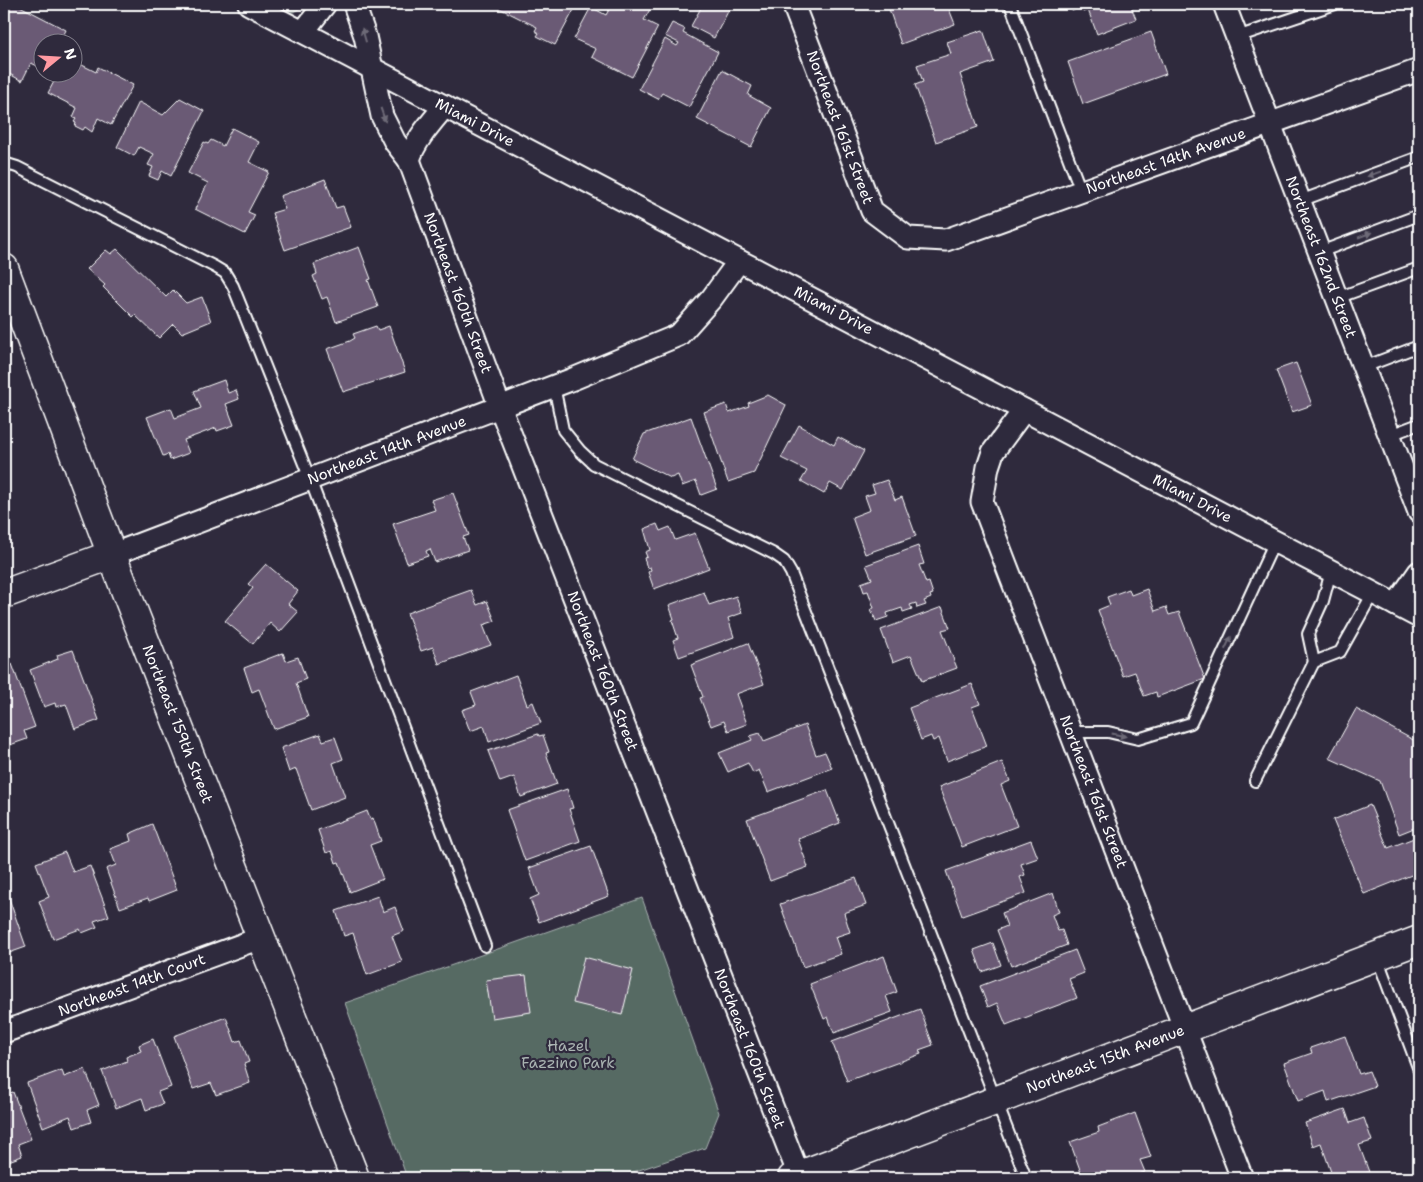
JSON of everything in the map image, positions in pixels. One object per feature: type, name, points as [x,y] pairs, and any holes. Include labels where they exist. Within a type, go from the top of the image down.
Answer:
[{"type":"street","name":"Miami Drive","points":[[249,4],[1419,617]]},
{"type":"street","points":[[303,32],[325,4]]},
{"type":"street","name":"Northeast 160th Street","points":[[354,4],[365,36],[382,116],[395,142],[409,160],[500,407],[797,1177]]},
{"type":"street","name":"Northeast 161st Street","points":[[793,4],[872,211],[908,238]]},
{"type":"street","name":"Northeast 162nd Street","points":[[1224,4],[1419,512]]},
{"type":"street","name":"Northeast 14th Avenue","points":[[908,238],[946,240],[1419,70]]},
{"type":"street","points":[[409,160],[418,142],[445,106]]},
{"type":"street","name":"Northeast 14th Avenue","points":[[4,594],[310,480],[554,386],[679,335],[712,298],[739,261]]},
{"type":"street","name":"Northeast 159th Street","points":[[4,268],[260,938],[355,1178]]},
{"type":"street","name":"Northeast 161st Street","points":[[1024,410],[993,452],[988,467],[982,502],[1242,1178]]},
{"type":"street","points":[[1396,605],[1419,572]]},
{"type":"street","name":"Northeast 14th Court","points":[[4,1032],[260,938]]},
{"type":"street","name":"Northeast 15th Avenue","points":[[797,1177],[1419,940]]},
{"type":"lane","points":[[1010,4],[1081,190]]},
{"type":"lane","points":[[1237,37],[1335,4]]},
{"type":"lane","points":[[1300,201],[1419,157]]},
{"type":"lane","points":[[4,163],[17,167],[225,273],[233,286],[310,480],[485,946]]},
{"type":"lane","points":[[1320,252],[1419,215]]},
{"type":"lane","points":[[1337,298],[1419,268]]},
{"type":"lane","points":[[1364,367],[1419,346]]},
{"type":"lane","points":[[554,386],[563,430],[580,451],[594,464],[774,554],[784,561],[795,582],[1026,1178]]},
{"type":"lane","points":[[1390,435],[1419,424]]},
{"type":"lane","points":[[1071,732],[1108,732],[1138,739],[1191,723],[1275,542]]},
{"type":"lane","points":[[1255,781],[1314,662],[1308,634],[1323,601],[1331,570]]},
{"type":"lane","points":[[1314,662],[1340,652],[1373,593]]},
{"type":"lane","points":[[1376,956],[1419,1070]]},
{"type":"green space","points":[[278,4],[308,4],[293,12]]},
{"type":"green space","name":"Hazel Fazzino Park","points":[[642,898],[719,1113],[705,1148],[615,1178],[407,1178],[345,1003]]},
{"type":"building","points":[[4,4],[16,4],[66,30],[65,32],[32,32],[32,63],[22,81],[4,71]]},
{"type":"building","points":[[499,4],[571,4],[576,6],[555,45],[537,36],[539,33],[535,31],[537,27],[497,7]]},
{"type":"building","points":[[612,4],[621,9],[623,4],[653,4],[644,20],[658,27],[632,77],[592,57],[596,49],[574,39],[591,7],[606,15]]},
{"type":"building","points":[[703,4],[732,4],[714,38],[691,26]]},
{"type":"building","points":[[878,4],[947,4],[955,24],[901,44],[888,6],[880,8]]},
{"type":"building","points":[[1069,4],[1130,4],[1136,19],[1097,34],[1088,10],[1083,12],[1081,7],[1072,11]]},
{"type":"building","points":[[672,23],[685,29],[683,33],[718,52],[689,107],[662,93],[658,99],[639,89],[665,39],[677,46],[679,43],[665,36]]},
{"type":"building","points":[[983,30],[994,62],[960,74],[978,127],[936,142],[915,85],[923,82],[917,65],[951,54],[947,42]]},
{"type":"building","points":[[1151,32],[1166,74],[1083,104],[1068,62]]},
{"type":"building","points":[[82,65],[96,72],[98,67],[133,85],[111,125],[98,118],[92,132],[85,127],[83,130],[75,126],[76,123],[74,122],[76,119],[73,117],[77,108],[48,93],[54,82],[82,82]]},
{"type":"building","points":[[722,70],[752,86],[748,95],[771,108],[751,147],[697,119]]},
{"type":"building","points":[[180,98],[204,111],[171,176],[162,171],[158,180],[149,176],[153,167],[148,165],[154,154],[139,147],[134,156],[117,147],[139,102],[163,115]]},
{"type":"building","points":[[232,128],[259,142],[249,162],[269,172],[248,212],[255,215],[245,234],[195,209],[208,183],[188,173],[204,142],[208,144],[211,140],[223,146]]},
{"type":"building","points":[[325,179],[336,208],[343,206],[351,227],[285,250],[272,213],[285,209],[280,196]]},
{"type":"building","points":[[359,247],[371,279],[368,280],[378,307],[336,322],[327,297],[322,299],[313,276],[317,274],[314,264]]},
{"type":"building","points":[[117,249],[166,297],[173,290],[186,303],[202,297],[211,321],[182,333],[173,324],[159,338],[135,315],[133,317],[103,287],[105,285],[87,269],[106,250],[111,254]]},
{"type":"building","points":[[376,326],[378,330],[389,326],[405,372],[343,392],[327,349],[350,341],[355,338],[353,334]]},
{"type":"building","points":[[1296,363],[1312,405],[1292,412],[1276,370]]},
{"type":"building","points":[[224,380],[228,393],[236,390],[239,399],[226,404],[234,425],[217,431],[216,428],[184,440],[189,453],[170,460],[168,454],[163,456],[147,417],[171,408],[175,418],[201,408],[194,391]]},
{"type":"building","points":[[768,395],[786,405],[754,473],[728,482],[704,412],[726,404],[729,413],[749,406],[748,403]]},
{"type":"building","points":[[691,417],[717,489],[701,495],[696,481],[682,486],[678,475],[671,478],[632,459],[644,434]]},
{"type":"building","points":[[799,425],[834,445],[838,437],[864,451],[843,490],[830,483],[824,494],[801,481],[807,471],[781,458]]},
{"type":"building","points":[[887,480],[895,500],[902,497],[916,536],[865,554],[852,517],[870,510],[865,496],[875,493],[872,485]]},
{"type":"building","points":[[4,491],[9,504],[4,506]]},
{"type":"building","points":[[453,493],[469,535],[463,537],[468,550],[435,562],[430,549],[426,551],[428,556],[407,563],[393,524],[435,510],[431,500]]},
{"type":"building","points":[[657,524],[660,531],[670,527],[675,540],[695,533],[709,568],[654,589],[648,572],[651,570],[650,567],[647,568],[644,558],[647,557],[645,552],[650,550],[644,529]]},
{"type":"building","points":[[918,546],[924,564],[919,565],[926,583],[929,582],[933,594],[930,595],[931,598],[924,601],[926,605],[917,608],[916,603],[910,605],[912,609],[903,612],[902,608],[887,613],[888,617],[876,621],[871,609],[874,608],[868,591],[864,592],[861,583],[872,579],[866,565]]},
{"type":"building","points":[[266,564],[298,591],[288,604],[298,612],[280,632],[270,623],[253,644],[225,621],[253,588],[248,584]]},
{"type":"building","points":[[1129,589],[1131,595],[1147,589],[1155,611],[1166,607],[1169,615],[1179,612],[1205,679],[1157,697],[1156,692],[1144,696],[1135,672],[1123,676],[1098,610],[1110,605],[1107,597]]},
{"type":"building","points":[[471,590],[477,605],[487,601],[495,621],[483,625],[491,645],[439,664],[433,647],[421,651],[407,613]]},
{"type":"building","points":[[704,592],[709,605],[736,596],[742,613],[728,618],[734,637],[679,657],[673,640],[678,638],[669,605]]},
{"type":"building","points":[[942,607],[950,628],[942,630],[957,668],[922,681],[911,655],[893,662],[881,630]]},
{"type":"building","points":[[748,643],[764,684],[736,694],[747,724],[728,731],[724,721],[711,726],[700,698],[703,697],[691,665]]},
{"type":"building","points":[[73,650],[99,720],[75,729],[66,704],[56,707],[55,703],[44,707],[30,670],[58,659],[57,655]]},
{"type":"building","points":[[283,653],[286,661],[298,657],[306,679],[296,683],[308,717],[274,729],[259,689],[252,692],[244,668]]},
{"type":"building","points":[[12,664],[35,727],[24,731],[27,739],[4,747],[4,667]]},
{"type":"building","points":[[516,675],[527,705],[533,702],[541,723],[489,742],[484,726],[470,731],[462,710],[476,705],[471,692]]},
{"type":"building","points":[[972,684],[980,704],[972,707],[987,746],[947,761],[939,738],[933,741],[931,736],[921,740],[909,708]]},
{"type":"building","points":[[1356,709],[1419,743],[1419,826],[1399,834],[1380,781],[1329,758]]},
{"type":"building","points":[[805,725],[816,755],[825,752],[832,768],[768,792],[759,770],[753,773],[748,763],[728,772],[719,753],[752,740],[750,736],[760,733],[764,741]]},
{"type":"building","points":[[320,734],[323,741],[335,737],[343,759],[333,763],[345,797],[311,810],[296,769],[289,772],[281,748]]},
{"type":"building","points":[[538,734],[539,736],[543,735],[549,752],[546,753],[557,784],[521,797],[514,777],[500,782],[488,751]]},
{"type":"building","points":[[1002,762],[1010,781],[1001,785],[1017,826],[962,847],[939,787]]},
{"type":"building","points":[[567,789],[573,808],[569,809],[580,841],[525,861],[507,810]]},
{"type":"building","points":[[827,790],[840,823],[798,839],[808,867],[770,881],[747,819]]},
{"type":"building","points":[[1370,805],[1388,848],[1419,836],[1419,872],[1364,894],[1333,820]]},
{"type":"building","points":[[367,811],[370,819],[373,818],[381,841],[370,845],[383,879],[350,892],[339,862],[336,863],[332,851],[326,853],[318,830]]},
{"type":"building","points":[[152,824],[177,890],[149,901],[148,898],[120,908],[106,869],[116,865],[110,849],[131,841],[129,834]]},
{"type":"building","points":[[1031,840],[1038,858],[1021,864],[1025,875],[1020,877],[1026,893],[962,916],[946,871]]},
{"type":"building","points":[[591,846],[609,896],[539,922],[530,899],[539,895],[529,868]]},
{"type":"building","points":[[65,852],[73,872],[90,866],[109,916],[94,921],[97,927],[82,933],[80,929],[53,939],[39,901],[49,897],[36,863]]},
{"type":"building","points":[[856,878],[866,905],[844,913],[850,932],[835,937],[841,954],[803,967],[780,904]]},
{"type":"building","points":[[6,890],[26,947],[9,953],[8,950],[4,951],[4,891]]},
{"type":"building","points":[[1053,893],[1059,912],[1052,915],[1058,931],[1062,930],[1067,945],[1011,966],[997,930],[1007,926],[1002,913]]},
{"type":"building","points":[[378,896],[383,912],[395,907],[404,931],[392,936],[402,962],[367,975],[353,933],[344,936],[336,911]]},
{"type":"building","points":[[993,943],[1001,965],[982,972],[974,950]]},
{"type":"building","points":[[1075,950],[1084,973],[1069,979],[1077,998],[1006,1025],[997,1003],[988,1007],[980,986]]},
{"type":"building","points":[[884,956],[897,992],[886,996],[892,1012],[834,1033],[828,1017],[824,1019],[810,984]]},
{"type":"building","points":[[584,957],[633,970],[622,1015],[573,1003]]},
{"type":"building","points":[[526,975],[531,1012],[492,1018],[486,980]]},
{"type":"building","points":[[920,1009],[933,1045],[919,1050],[921,1054],[847,1081],[832,1042]]},
{"type":"building","points":[[226,1017],[235,1042],[241,1040],[249,1062],[244,1064],[250,1083],[216,1095],[211,1083],[193,1089],[174,1036]]},
{"type":"building","points":[[1345,1036],[1359,1074],[1369,1071],[1375,1086],[1328,1102],[1325,1091],[1298,1101],[1284,1063],[1312,1053],[1310,1048]]},
{"type":"building","points":[[153,1039],[171,1087],[158,1092],[163,1104],[146,1110],[142,1098],[116,1108],[102,1071],[127,1061],[126,1057],[141,1051],[139,1045]]},
{"type":"building","points":[[85,1069],[99,1105],[87,1110],[91,1122],[74,1128],[70,1116],[43,1127],[27,1083],[62,1070],[64,1077]]},
{"type":"building","points":[[13,1092],[31,1139],[18,1144],[22,1156],[6,1162],[4,1156],[4,1095]]},
{"type":"building","points":[[1345,1109],[1350,1123],[1364,1118],[1372,1141],[1359,1145],[1369,1172],[1353,1178],[1333,1178],[1321,1143],[1313,1146],[1305,1123]]},
{"type":"building","points":[[1135,1113],[1151,1157],[1140,1160],[1145,1172],[1127,1178],[1083,1178],[1070,1142],[1099,1132],[1098,1127]]}]
